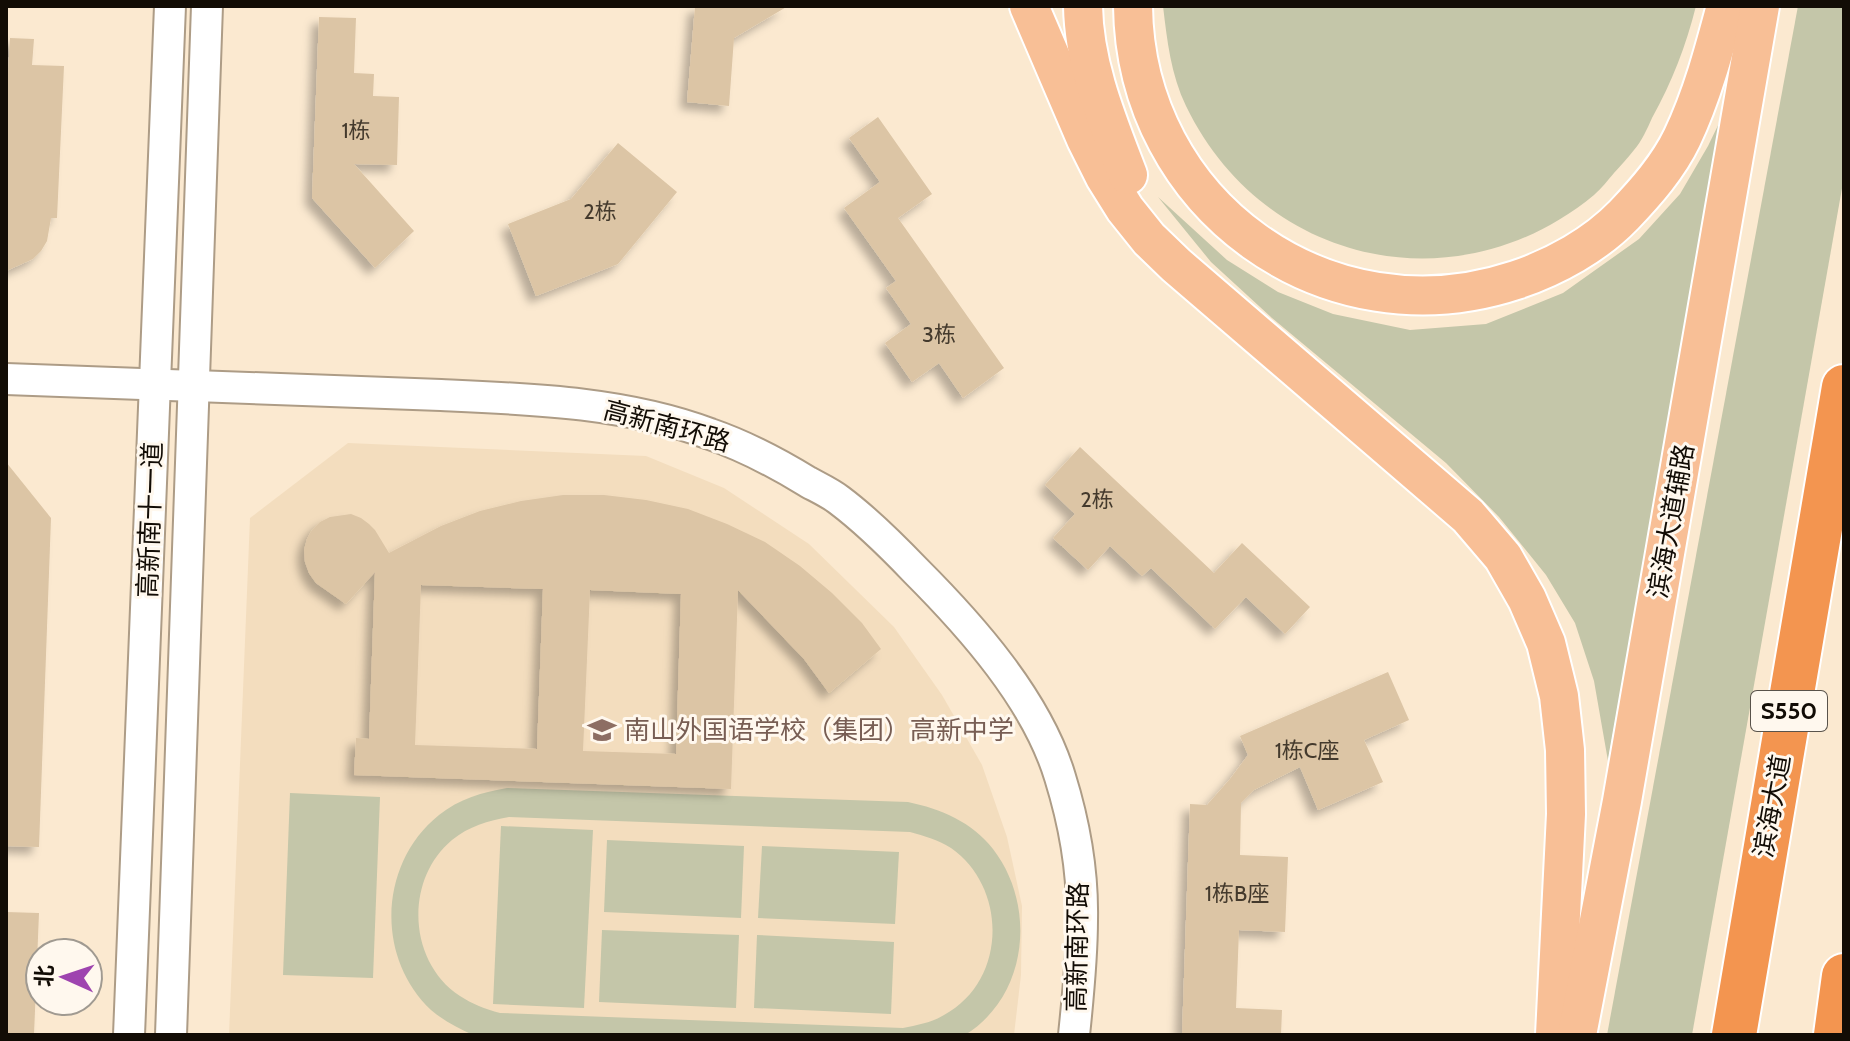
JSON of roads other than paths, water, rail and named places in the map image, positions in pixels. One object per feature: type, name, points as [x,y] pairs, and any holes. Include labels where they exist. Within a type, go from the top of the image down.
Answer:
[{"type":"highway","name":"滨海大道","points":[[1734,1035],[1844,387]]},
{"type":"highway","points":[[1836,1035],[1844,976]]},
{"type":"main road","points":[[1029,6],[1079,85],[1105,177],[1149,239],[1468,516],[1503,557],[1527,599],[1546,643],[1559,696],[1565,750],[1565,842],[1555,1035]]},
{"type":"main road","points":[[1079,85],[1083,6]]},
{"type":"main road","points":[[1133,6],[1133,31],[1142,81],[1159,127],[1184,171],[1215,208],[1253,241],[1297,268],[1352,288],[1393,295],[1441,296],[1492,288],[1539,272],[1588,245],[1622,217],[1655,181],[1681,140],[1699,98],[1726,6]]},
{"type":"main road","name":"滨海大道辅路","points":[[1577,1035],[1625,786],[1760,6]]},
{"type":"street","name":"高新南十一道","points":[[129,1035],[170,6]]},
{"type":"street","name":"高新南十一道","points":[[171,1035],[207,6]]},
{"type":"street","name":"高新南环路","points":[[6,379],[510,398],[579,404],[634,413],[709,433],[769,458],[839,500],[889,543],[951,606],[1015,686],[1045,739],[1060,776],[1078,858],[1082,918],[1080,983],[1074,1035]]},
{"type":"place","name":"南山外国语学校（集团）高新中学","points":[[602,730]]}]
